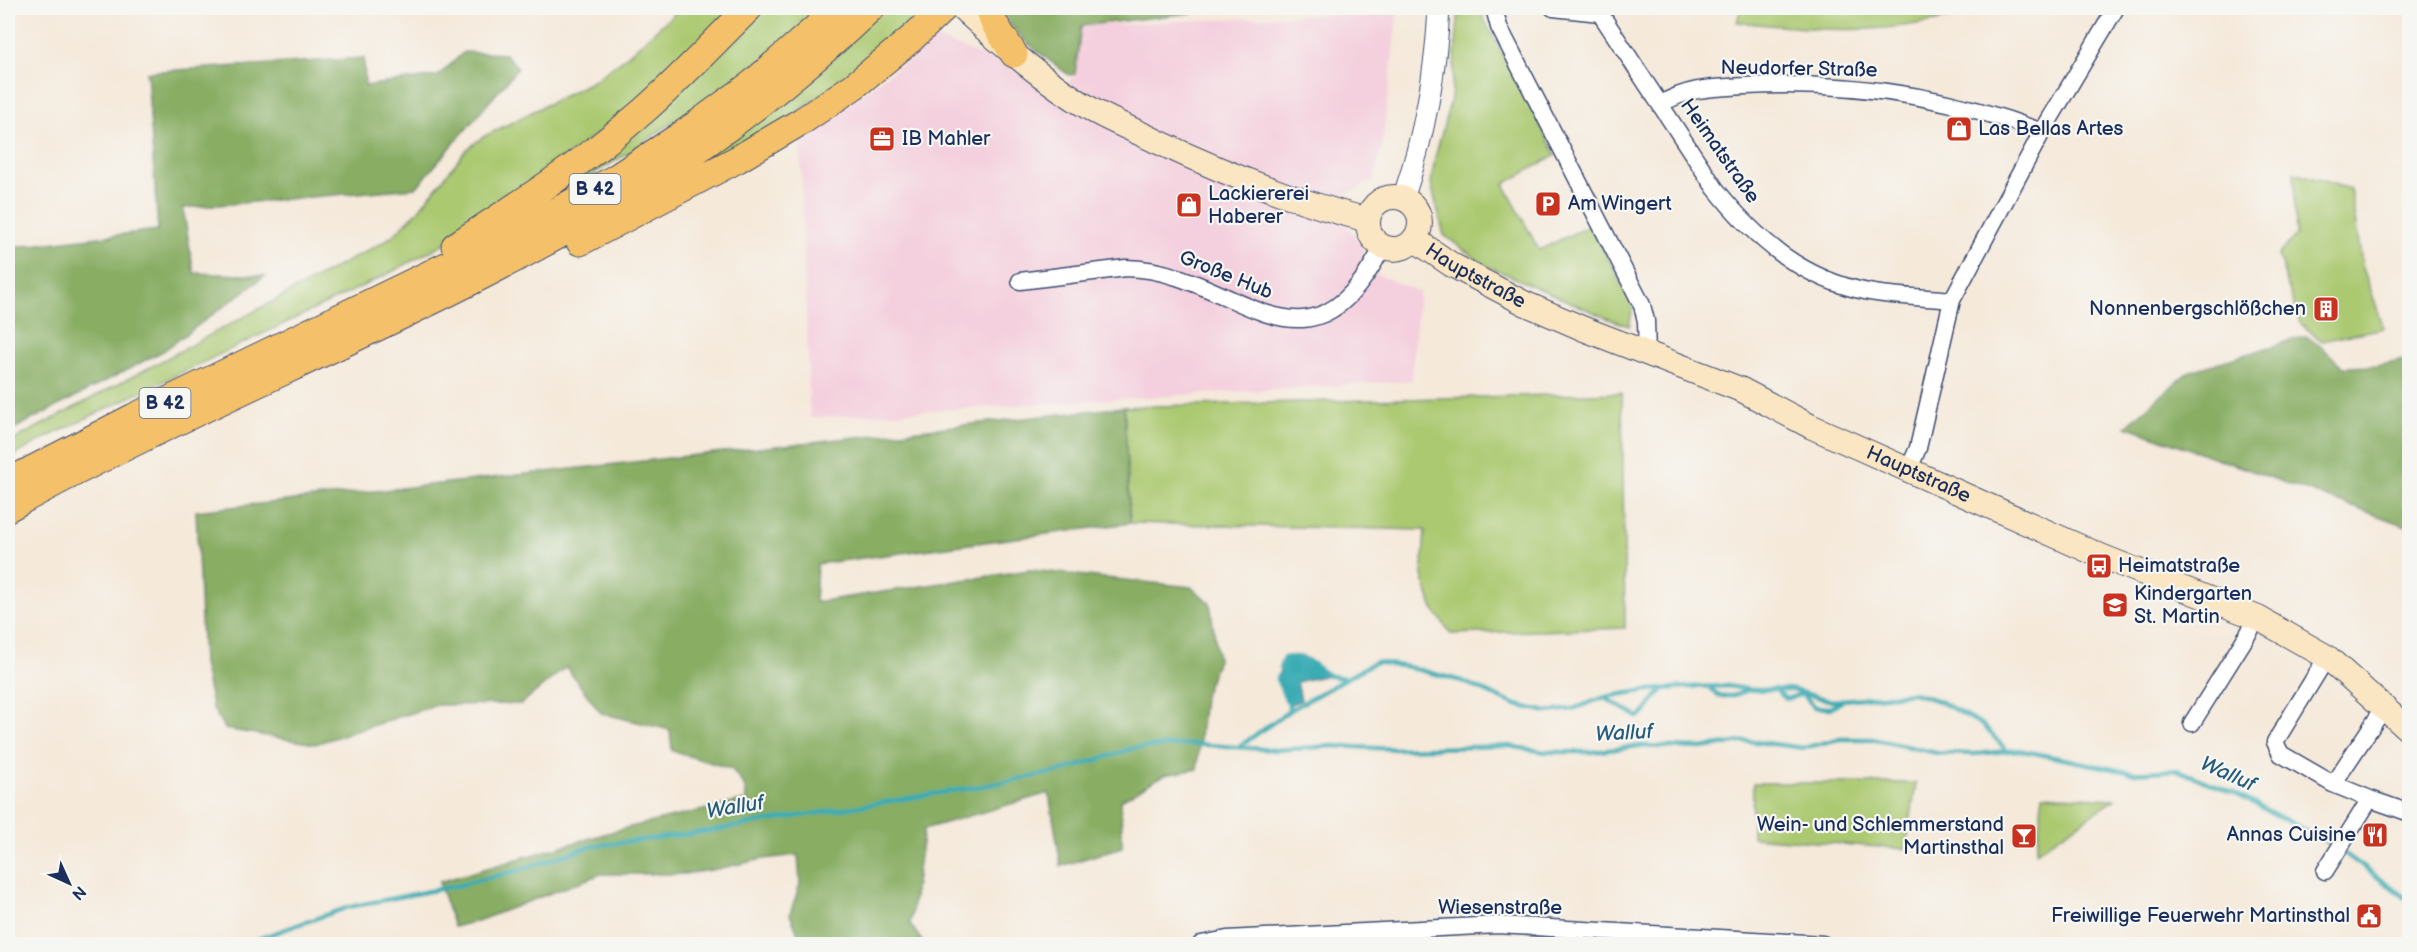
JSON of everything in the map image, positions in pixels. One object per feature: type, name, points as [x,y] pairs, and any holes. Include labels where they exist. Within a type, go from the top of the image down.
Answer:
[{"type":"highway","points":[[324,327],[455,247],[535,195],[588,156],[665,90],[749,8]]},
{"type":"highway","name":"B 42","points":[[8,482],[134,417],[545,218],[617,177],[686,132],[753,83],[839,8]]},
{"type":"highway","name":"B 42","points":[[8,508],[146,436],[418,307],[559,234],[633,192],[772,95],[871,8]]},
{"type":"highway","points":[[418,307],[546,258],[597,234],[738,159],[802,121],[854,86],[911,39],[944,8]]},
{"type":"highway","points":[[989,8],[994,23],[1014,54]]},
{"type":"main road","points":[[962,8],[1014,54],[1095,112],[1168,146],[1288,196],[1368,220]]},
{"type":"main road","points":[[1395,197],[1403,199],[1418,213],[1419,226],[1414,239],[1400,248],[1383,246],[1371,236],[1368,220],[1370,213],[1380,201],[1395,197]]},
{"type":"main road","name":"Hauptstraße","points":[[1414,239],[1452,265],[1509,296],[1647,355],[1742,390],[1810,426],[1908,471],[2155,579],[2258,618],[2327,657],[2409,731]]},
{"type":"street","points":[[1403,199],[1425,121],[1435,59],[1438,8]]},
{"type":"street","points":[[1494,8],[1499,27],[1642,305],[1646,321],[1647,355]]},
{"type":"street","name":"Heimatstraße","points":[[1553,8],[1600,14],[1730,207],[1759,237],[1786,259],[1818,276],[1851,288],[1952,300]]},
{"type":"street","points":[[1908,471],[1917,448],[1952,300],[2042,132],[2116,8]]},
{"type":"street","name":"Neudorfer Straße","points":[[1661,104],[1677,94],[1696,89],[1757,86],[1859,88],[1950,102],[1999,115],[2042,132]]},
{"type":"street","name":"Große Hub","points":[[1020,281],[1141,268],[1170,274],[1270,315],[1309,320],[1338,307],[1350,296],[1371,269],[1383,246]]},
{"type":"street","points":[[2193,723],[2258,618]]},
{"type":"street","points":[[2327,657],[2275,742],[2282,754],[2333,784],[2409,813]]},
{"type":"street","points":[[2333,784],[2384,708]]},
{"type":"street","points":[[2333,858],[2370,799]]},
{"type":"street","name":"Wiesenstraße","points":[[1201,945],[1227,939],[1498,925],[1823,945]]},
{"type":"shaded area","points":[[1398,11],[1382,145],[1374,180],[1345,195],[1333,194],[1327,215],[1342,220],[1358,239],[1364,249],[1362,268],[1419,292],[1411,381],[810,418],[800,141],[936,38],[1006,65],[1055,100],[1075,74],[1081,26]]},
{"type":"green space","points":[[681,8],[735,8],[636,105],[458,236],[388,274],[47,437],[8,459],[8,443],[394,235],[417,212],[466,150],[483,137],[593,81],[622,60]]},
{"type":"green space","points":[[756,8],[821,8],[759,62],[630,152],[544,203]]},
{"type":"green space","points":[[882,8],[931,8],[890,44],[787,119],[646,192]]},
{"type":"green space","points":[[1001,8],[1230,8],[1081,26],[1075,74],[1069,75],[1040,54],[1021,36],[1012,27]]},
{"type":"green space","points":[[1459,8],[1478,8],[1556,155],[1504,184],[1539,250],[1591,225],[1633,307],[1629,326],[1485,265],[1444,235],[1431,184],[1435,158],[1451,99]]},
{"type":"green space","points":[[1741,8],[1997,8],[1918,24],[1853,29],[1804,28],[1737,22]]},
{"type":"green space","points":[[464,52],[505,54],[518,68],[416,188],[183,208],[194,273],[265,276],[163,351],[8,432],[8,248],[158,230],[147,72],[364,58],[365,86],[438,76]]},
{"type":"green space","points":[[2294,172],[2350,189],[2363,268],[2384,328],[2322,341],[2300,323],[2278,255],[2296,235]]},
{"type":"green space","points":[[2306,336],[2343,367],[2377,366],[2409,359],[2409,527],[2126,426],[2188,372]]},
{"type":"green space","points":[[1622,393],[1625,628],[1451,634],[1432,607],[1422,575],[1425,530],[1130,523],[1124,407]]},
{"type":"green space","points":[[1124,407],[1130,523],[817,564],[815,602],[1030,570],[1191,587],[1210,603],[1218,660],[1204,696],[1197,769],[1164,775],[1121,800],[1122,847],[1061,866],[1049,793],[924,829],[910,924],[924,944],[802,944],[790,914],[800,884],[798,855],[763,859],[684,874],[601,874],[480,920],[454,927],[439,882],[618,830],[746,800],[745,787],[732,769],[672,751],[670,730],[601,713],[566,667],[521,704],[436,705],[315,744],[225,729],[213,709],[203,664],[196,511]]},
{"type":"green space","points":[[1753,783],[1916,783],[1906,849],[1752,837]]},
{"type":"green space","points":[[2043,795],[2115,799],[2036,852]]},
{"type":"water","points":[[1297,656],[1309,660],[1327,675],[1297,682],[1301,700],[1289,705],[1277,679],[1284,658]]},
{"type":"waterway","name":"Walluf","points":[[1280,668],[1284,658],[1298,657],[1307,660],[1329,675],[1345,678]]},
{"type":"waterway","name":"Walluf","points":[[1240,746],[1289,711],[1375,662],[1408,667],[1462,681],[1516,705],[1547,712],[1573,709],[1605,697],[1648,690],[1688,687],[1789,689],[1832,701],[1913,693],[1939,701],[1983,725],[2007,751]]},
{"type":"waterway","name":"Walluf","points":[[1278,676],[1277,679],[1289,705],[1289,711]]},
{"type":"waterway","name":"Walluf","points":[[1710,687],[1718,696],[1732,696],[1749,690]]},
{"type":"waterway","name":"Walluf","points":[[1775,689],[1786,699],[1803,694],[1814,707],[1830,708],[1841,702]]},
{"type":"waterway","name":"Walluf","points":[[1605,698],[1638,717],[1646,711],[1662,691]]},
{"type":"waterway","name":"Walluf","points":[[243,944],[349,907],[460,885],[516,871],[592,846],[690,834],[994,784],[1062,771],[1134,748],[1195,744],[1276,750],[1333,746],[1397,749],[1509,746],[1545,752],[1592,752],[1640,746],[1701,748],[1748,741],[1804,748],[1838,739],[1872,739],[1937,753],[1974,754],[2019,750],[2133,773],[2177,770],[2234,793],[2333,845],[2410,901]]},
{"type":"place","name":"Las Bellas Artes","points":[[1959,129]]},
{"type":"place","name":"IB Mahler","points":[[882,139]]},
{"type":"place","name":"Am Wingert","points":[[1548,204]]},
{"type":"place","name":"Lackiererei Haberer","points":[[1189,205]]},
{"type":"place","name":"Nonnenbergschlößchen","points":[[2326,309]]},
{"type":"place","name":"Heimatstraße","points":[[2099,566]]},
{"type":"place","name":"Kindergarten St. Martin","points":[[2115,605]]},
{"type":"place","name":"Annas Cuisine","points":[[2375,835]]},
{"type":"place","name":"Wein- und Schlemmerstand Martinsthal","points":[[2024,836]]},
{"type":"place","name":"Freiwillige Feuerwehr Martinsthal","points":[[2369,916]]}]
